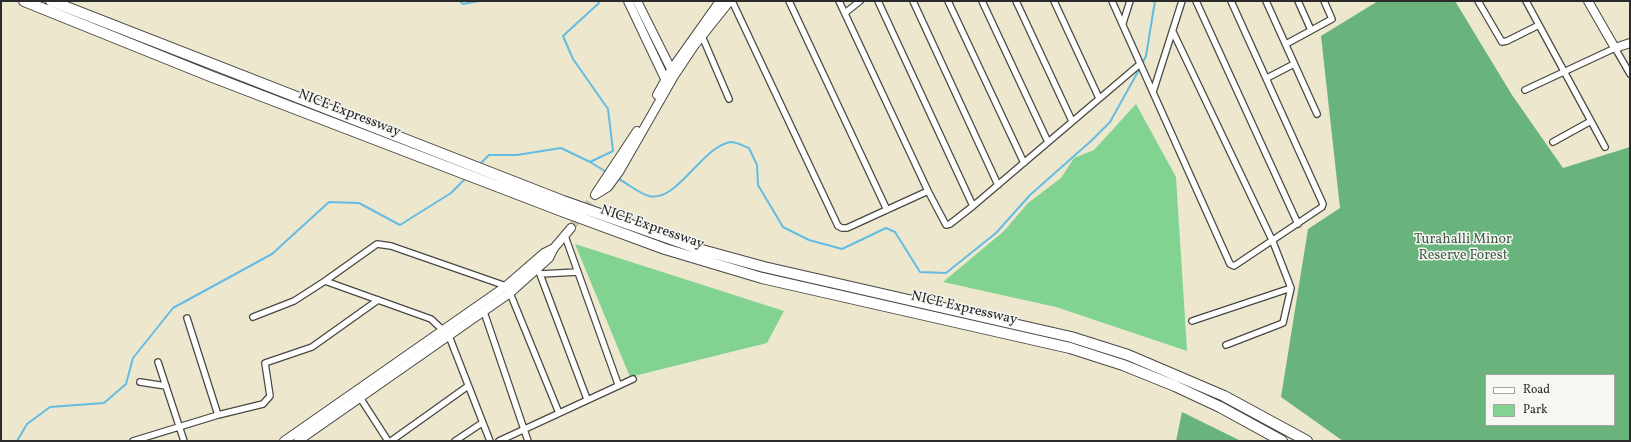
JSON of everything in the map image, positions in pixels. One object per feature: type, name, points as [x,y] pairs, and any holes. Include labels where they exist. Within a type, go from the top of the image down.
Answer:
[{"type":"highway","name":"NICE Expressway","points":[[24,1],[210,76],[665,249],[762,278],[1062,346],[1123,365],[1220,407],[1282,441]]},
{"type":"highway","name":"NICE Expressway","points":[[51,1],[594,213],[702,250],[764,267],[1071,336],[1128,355],[1224,396],[1307,441]]},
{"type":"main road","points":[[628,1],[667,83]]},
{"type":"main road","points":[[637,1],[673,73]]},
{"type":"main road","points":[[605,184],[616,169],[673,73],[720,1]]},
{"type":"main road","points":[[673,73],[731,1]]},
{"type":"main road","points":[[1588,1],[1615,48],[1630,43]]},
{"type":"main road","points":[[284,441],[449,336],[510,294],[539,272],[554,248],[571,228]]},
{"type":"main road","points":[[298,441],[442,330],[506,286],[544,253],[554,248]]},
{"type":"street","points":[[731,1],[838,226],[846,228],[928,191]]},
{"type":"street","points":[[789,1],[887,210]]},
{"type":"street","points":[[839,1],[928,191],[946,225],[950,224],[973,206],[1098,98],[1140,64]]},
{"type":"street","points":[[845,13],[860,1]]},
{"type":"street","points":[[878,1],[973,206]]},
{"type":"street","points":[[913,1],[998,184]]},
{"type":"street","points":[[948,1],[1024,163]]},
{"type":"street","points":[[982,1],[1048,142]]},
{"type":"street","points":[[1016,1],[1072,121]]},
{"type":"street","points":[[1054,1],[1098,98]]},
{"type":"street","points":[[1112,1],[1230,264],[1236,266],[1322,207],[1322,201],[1231,1]]},
{"type":"street","points":[[1123,23],[1130,1]]},
{"type":"street","points":[[1153,92],[1182,1]]},
{"type":"street","points":[[1196,1],[1298,224]]},
{"type":"street","points":[[1266,1],[1317,114]]},
{"type":"street","points":[[1298,1],[1311,30]]},
{"type":"street","points":[[1286,44],[1332,19],[1324,1]]},
{"type":"street","points":[[1478,1],[1502,42],[1539,25]]},
{"type":"street","points":[[1526,1],[1605,147]]},
{"type":"street","points":[[1173,32],[1272,242],[1291,288],[1283,323],[1226,345]]},
{"type":"street","points":[[702,36],[729,99]]},
{"type":"street","points":[[1525,90],[1615,48],[1630,74]]},
{"type":"street","points":[[1267,78],[1294,64]]},
{"type":"street","points":[[1553,142],[1591,121]]},
{"type":"street","points":[[565,236],[618,384]]},
{"type":"street","points":[[253,317],[294,301],[377,244],[391,246],[506,286]]},
{"type":"street","points":[[578,272],[539,272],[587,400]]},
{"type":"street","points":[[325,281],[431,319],[449,336],[490,441]]},
{"type":"street","points":[[1192,321],[1291,288]]},
{"type":"street","points":[[510,294],[560,413]]},
{"type":"street","points":[[133,441],[180,428],[218,415],[263,404],[270,396],[265,363],[312,347],[378,300]]},
{"type":"street","points":[[484,312],[528,441]]},
{"type":"street","points":[[188,318],[218,415]]},
{"type":"street","points":[[158,362],[184,441]]},
{"type":"street","points":[[499,441],[618,384],[634,379]]},
{"type":"street","points":[[140,382],[166,386]]},
{"type":"street","points":[[391,441],[468,386]]},
{"type":"street","points":[[358,394],[388,441]]},
{"type":"street","points":[[455,441],[482,423]]},
{"type":"green space","name":"Turahalli Minor Reserve Forest","points":[[1378,1],[1455,1],[1512,95],[1563,168],[1630,147],[1630,441],[1343,441],[1281,397],[1308,229],[1340,208],[1321,36]]},
{"type":"green space","points":[[1136,104],[1176,177],[1187,351],[1056,307],[943,282],[1004,231],[1028,203],[1061,178],[1074,158],[1094,150]]},
{"type":"green space","points":[[575,244],[784,311],[767,343],[630,377]]},
{"type":"green space","points":[[1182,412],[1241,441],[1176,441]]},
{"type":"waterway","points":[[460,1],[463,4],[479,1]]},
{"type":"waterway","points":[[479,165],[489,155],[517,155],[561,148],[590,162],[613,151],[608,109],[573,59],[563,36],[599,3],[598,1]]},
{"type":"waterway","points":[[1142,64],[1146,56],[1155,1]]},
{"type":"waterway","points":[[617,178],[645,195],[659,196],[670,191],[680,183],[710,153],[720,146],[731,142],[735,143],[749,148],[757,165],[758,185],[783,227],[809,240],[842,249],[886,228],[895,232],[920,272],[946,273],[996,233],[1030,195],[1091,141],[1110,122],[1140,68]]},
{"type":"waterway","points":[[590,162],[608,173]]},
{"type":"waterway","points":[[17,441],[27,424],[50,407],[104,403],[126,384],[133,358],[173,308],[272,254],[329,202],[359,203],[400,225],[451,193],[466,178]]},
{"type":"tunnel","points":[[571,228],[595,195]]}]
